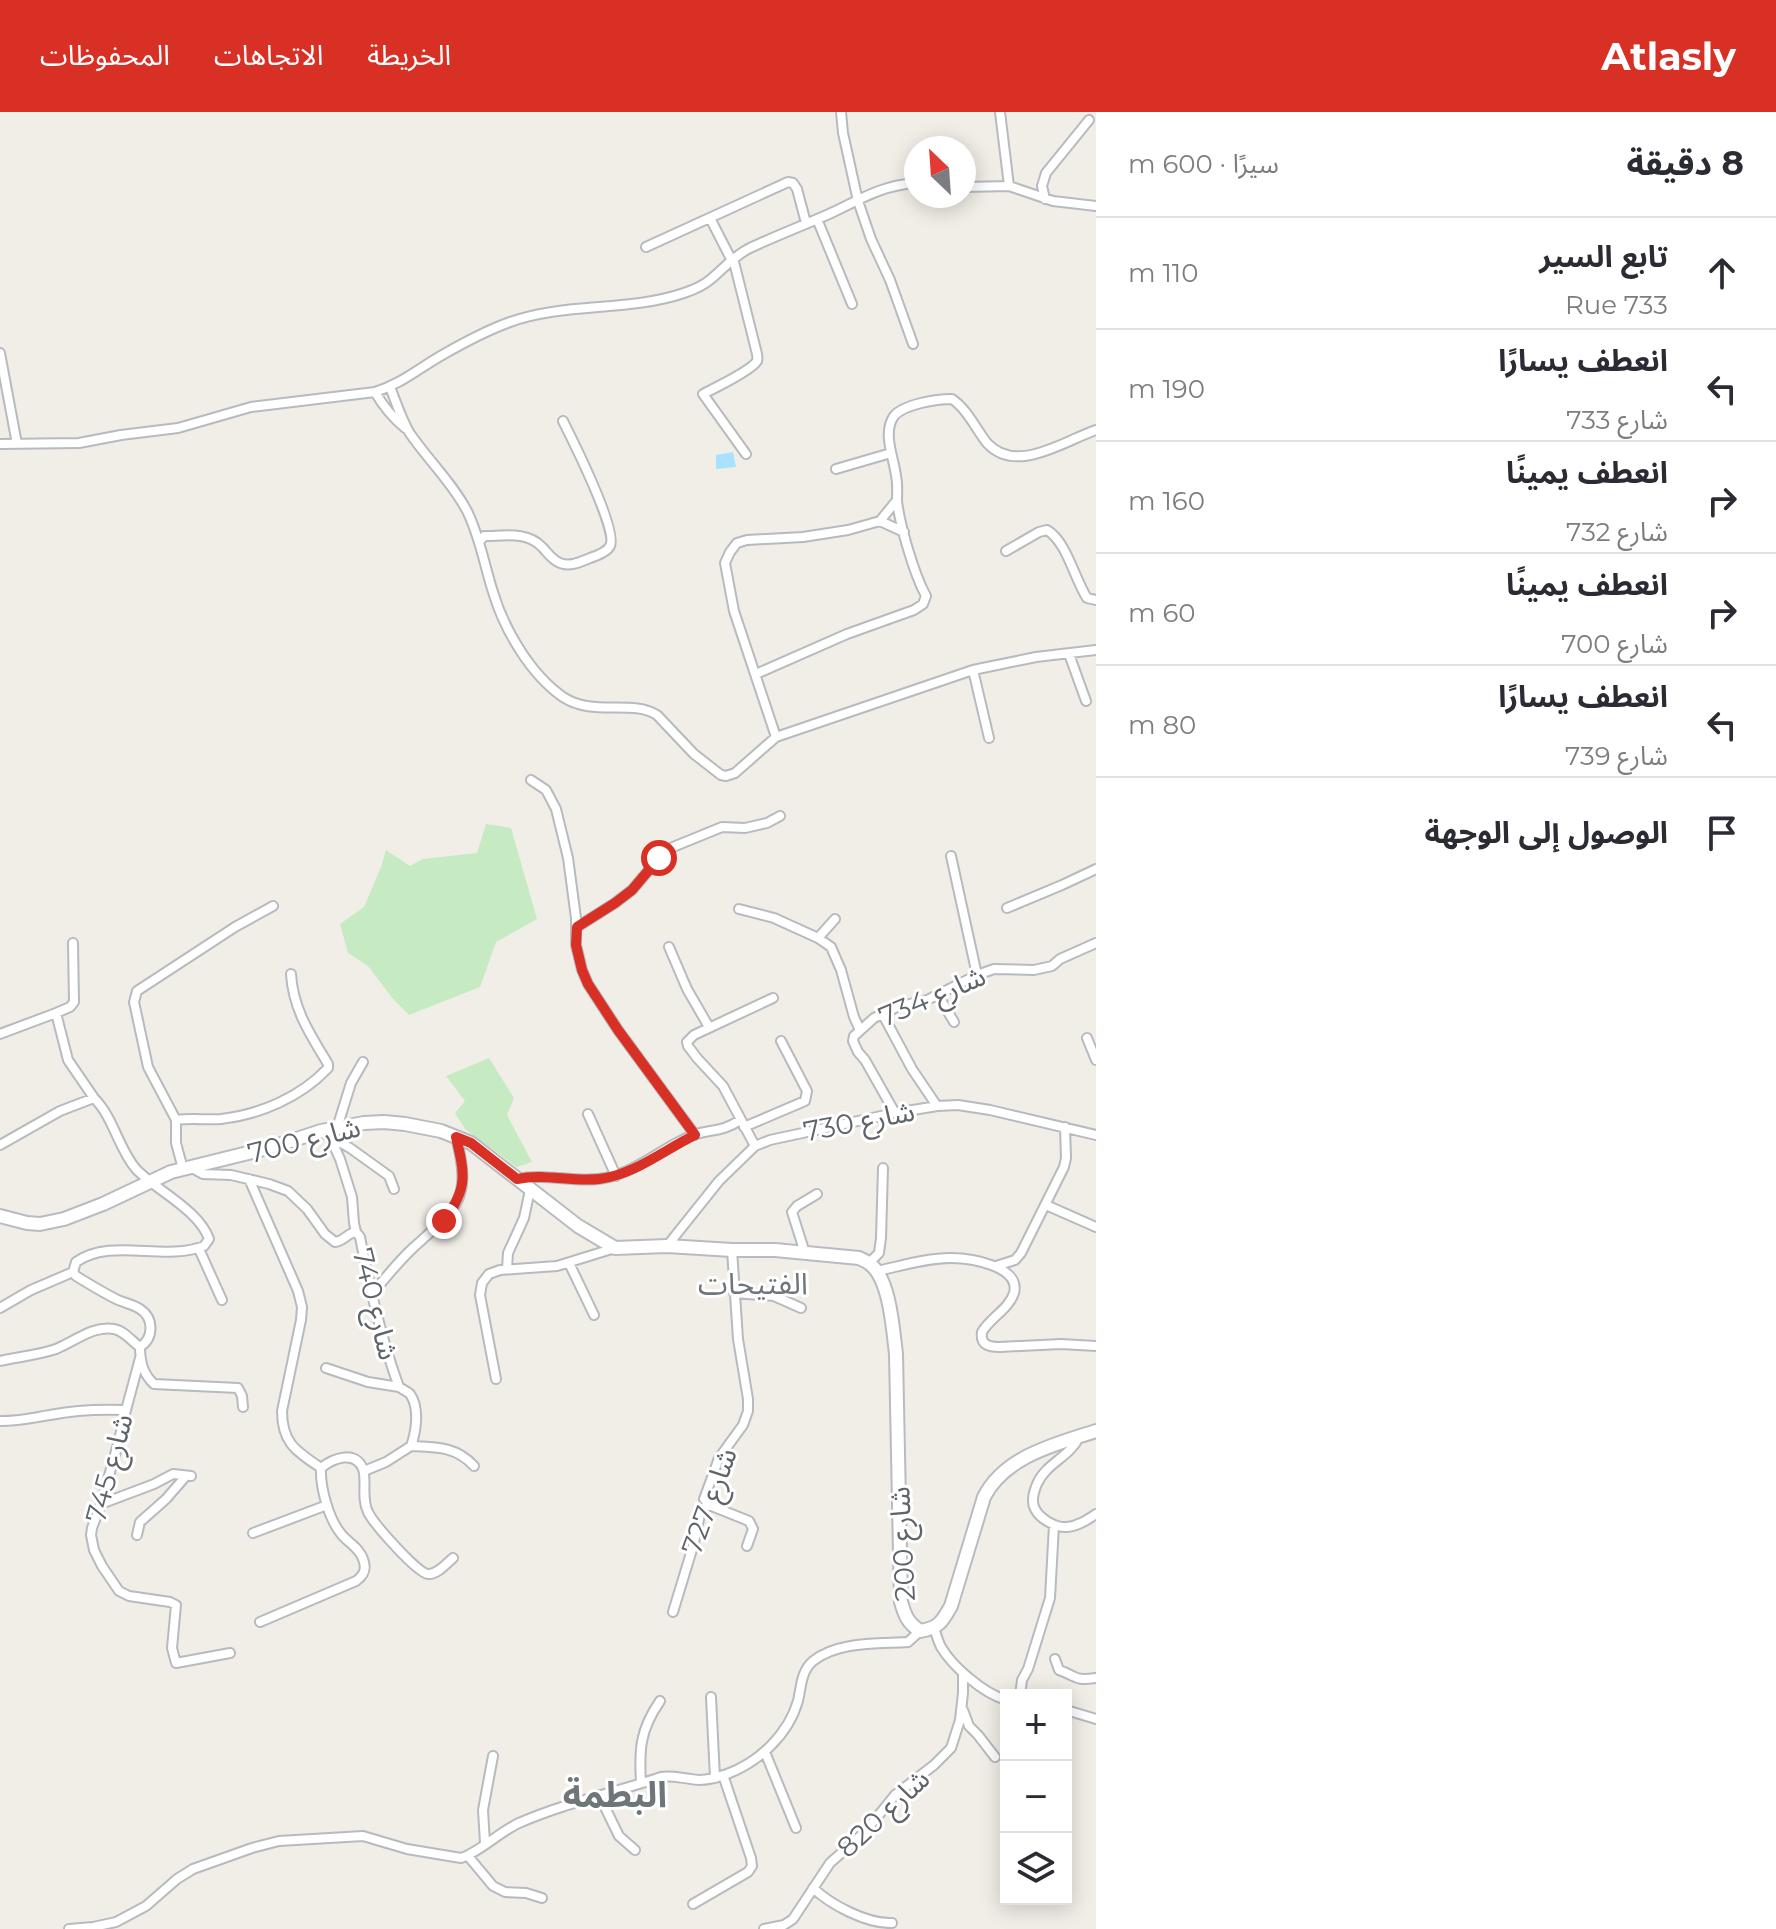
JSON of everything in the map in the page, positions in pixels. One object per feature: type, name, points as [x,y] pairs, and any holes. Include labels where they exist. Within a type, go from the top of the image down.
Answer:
[{"type":"main road","name":"شارع 700","points":[[0,1216],[40,1224],[64,1219],[171,1172],[364,1123],[405,1124],[441,1131],[480,1149],[578,1226],[615,1248]]},
{"type":"main road","points":[[615,1248],[667,1246],[775,1250],[859,1258],[873,1267]]},
{"type":"main road","name":"شارع 200","points":[[873,1267],[886,1293],[896,1354],[901,1602],[911,1625],[927,1630],[943,1620],[951,1606],[989,1486],[1035,1452],[1096,1431]]},
{"type":"street","points":[[841,112],[858,201],[913,344]]},
{"type":"street","points":[[1000,112],[1009,186]]},
{"type":"street","points":[[1045,199],[1042,186],[1046,173],[1089,120]]},
{"type":"street","points":[[646,247],[788,182],[797,189],[806,223]]},
{"type":"street","points":[[0,444],[79,443],[178,428],[251,407],[375,392],[390,387],[442,355],[507,323],[546,313],[635,304],[681,294],[709,281],[732,258],[748,249],[881,189],[904,184]]},
{"type":"street","points":[[976,187],[1009,186],[1045,199],[1096,206]]},
{"type":"street","points":[[710,218],[732,258],[757,360],[703,394],[746,454]]},
{"type":"street","points":[[817,219],[852,304]]},
{"type":"street","points":[[0,353],[17,444]]},
{"type":"street","points":[[390,387],[409,431],[466,509],[480,541],[492,591],[510,635],[542,678],[566,699],[581,705],[651,711],[694,754],[721,775],[735,773],[776,737],[973,670],[1036,657],[1096,650]]},
{"type":"street","points":[[375,392],[393,418],[409,431]]},
{"type":"street","points":[[756,674],[923,604],[926,596],[904,532],[897,500],[897,480],[889,434],[896,413],[940,399],[952,399],[990,446],[1011,457],[1034,454],[1096,430]]},
{"type":"street","points":[[480,541],[484,536],[530,538],[563,564],[576,563],[610,547],[612,540],[608,522],[563,421]]},
{"type":"street","points":[[836,469],[891,453]]},
{"type":"street","points":[[776,737],[734,611],[725,563],[737,543],[848,530],[880,521],[897,500]]},
{"type":"street","points":[[880,521],[904,532]]},
{"type":"street","points":[[1006,551],[1047,530],[1059,540],[1084,594],[1096,600]]},
{"type":"street","points":[[483,553],[495,537]]},
{"type":"street","points":[[1069,654],[1086,701]]},
{"type":"street","points":[[973,670],[989,738]]},
{"type":"street","points":[[531,780],[546,790],[556,809],[568,858],[577,927],[576,945],[588,984],[695,1135]]},
{"type":"street","points":[[577,927],[632,890],[668,850],[722,827],[745,828],[767,823],[780,816]]},
{"type":"street","points":[[951,856],[977,975]]},
{"type":"street","points":[[1007,908],[1096,869]]},
{"type":"street","points":[[188,1168],[176,1143],[176,1120],[148,1067],[134,1002],[136,994],[235,927],[273,906]]},
{"type":"street","points":[[739,909],[774,918],[831,947],[860,1030]]},
{"type":"street","points":[[818,938],[835,919]]},
{"type":"street","points":[[0,1034],[70,1007],[74,1002],[73,943]]},
{"type":"street","name":"شارع 734","points":[[895,1113],[854,1045],[854,1036],[860,1030],[882,1013],[927,1000],[977,975],[994,969],[1034,970],[1052,966],[1060,959],[1096,943]]},
{"type":"street","points":[[669,947],[687,989],[709,1027]]},
{"type":"street","points":[[176,1120],[218,1119],[255,1112],[301,1090],[328,1068],[299,1013],[291,974]]},
{"type":"street","points":[[938,995],[954,1022]]},
{"type":"street","points":[[755,1146],[718,1080],[687,1042],[688,1038],[709,1027],[773,998]]},
{"type":"street","points":[[0,1308],[31,1290],[73,1272],[76,1262],[89,1254],[185,1251],[207,1244],[208,1235],[200,1222],[136,1169],[112,1122],[68,1060],[56,1013]]},
{"type":"street","points":[[882,1013],[912,1069],[937,1106]]},
{"type":"street","points":[[1087,1038],[1096,1060]]},
{"type":"street","points":[[517,1179],[538,1176],[594,1180],[616,1176],[695,1135],[742,1124],[805,1101],[807,1091],[781,1041]]},
{"type":"street","points":[[356,1232],[352,1197],[329,1132],[363,1062]]},
{"type":"street","points":[[0,1145],[60,1111],[94,1098]]},
{"type":"street","name":"شارع 730","points":[[667,1246],[719,1181],[755,1146],[792,1134],[895,1113],[958,1105],[1096,1135]]},
{"type":"street","points":[[588,1114],[616,1176]]},
{"type":"street","points":[[995,1267],[1015,1260],[1021,1253],[1046,1205],[1064,1167],[1065,1127]]},
{"type":"street","points":[[329,1132],[389,1176],[394,1189]]},
{"type":"street","points":[[372,1294],[403,1257],[444,1221],[458,1200],[463,1178],[456,1137]]},
{"type":"street","name":"شارع 740","points":[[188,1168],[203,1174],[249,1179],[288,1191],[331,1240],[340,1241],[356,1232],[360,1237],[372,1294],[399,1387],[409,1393],[415,1407],[411,1446]]},
{"type":"street","points":[[873,1267],[881,1238],[883,1168]]},
{"type":"street","points":[[249,1179],[302,1307],[282,1411],[286,1438],[321,1468],[327,1505],[339,1533],[359,1552],[365,1567],[363,1576],[356,1581],[260,1622]]},
{"type":"street","points":[[507,1269],[508,1253],[524,1218],[530,1190]]},
{"type":"street","points":[[805,1253],[792,1212],[817,1194]]},
{"type":"street","points":[[1046,1205],[1096,1227]]},
{"type":"street","points":[[496,1379],[480,1295],[482,1283],[489,1274],[507,1269],[569,1263],[615,1248]]},
{"type":"street","points":[[199,1249],[222,1300]]},
{"type":"street","name":"شارع 727","points":[[673,1612],[701,1510],[709,1505],[704,1499],[717,1464],[743,1425],[748,1411],[738,1339],[732,1250]]},
{"type":"street","points":[[873,1267],[952,1258],[976,1261],[1004,1270],[1013,1280],[1014,1294],[982,1332],[985,1345],[1096,1346]]},
{"type":"street","points":[[569,1263],[594,1315]]},
{"type":"street","name":"شارع 745","points":[[73,1272],[105,1293],[144,1312],[151,1331],[145,1344],[140,1347],[140,1358],[118,1444],[92,1528],[92,1542],[98,1559],[124,1594],[176,1605],[172,1648],[176,1663],[230,1653]]},
{"type":"street","points":[[734,1293],[774,1296],[801,1308]]},
{"type":"street","points":[[0,1361],[56,1349],[102,1329],[112,1328],[121,1331],[140,1347]]},
{"type":"street","points":[[140,1358],[145,1374],[154,1384],[238,1388],[243,1407]]},
{"type":"street","points":[[326,1368],[368,1382],[399,1387]]},
{"type":"street","points":[[0,1421],[21,1421],[87,1410],[126,1410]]},
{"type":"street","points":[[1079,1437],[1073,1449],[1052,1464],[1036,1485],[1034,1506],[1054,1525],[1069,1527],[1096,1514]]},
{"type":"street","points":[[364,1471],[411,1446],[449,1449],[467,1458],[474,1466]]},
{"type":"street","points":[[321,1468],[344,1457],[355,1459],[364,1471],[364,1495],[369,1515],[408,1561],[427,1574],[438,1571],[453,1558]]},
{"type":"street","points":[[101,1504],[173,1474],[188,1476],[140,1522],[137,1535]]},
{"type":"street","points":[[253,1533],[327,1505]]},
{"type":"street","points":[[709,1505],[749,1521],[753,1529],[747,1546]]},
{"type":"street","points":[[1021,1689],[1050,1598],[1054,1525]]},
{"type":"street","points":[[69,1929],[116,1922],[146,1906],[193,1869],[279,1841],[363,1836],[407,1849],[461,1858],[521,1822],[599,1795],[670,1775],[692,1780],[719,1776],[744,1766],[765,1752],[793,1714],[804,1673],[813,1661],[835,1650],[855,1645],[908,1642],[927,1630],[963,1673],[1000,1697]]},
{"type":"street","points":[[1055,1659],[1059,1670],[1076,1679],[1096,1678]]},
{"type":"street","name":"شارع 820","points":[[764,1929],[782,1927],[793,1919],[830,1863],[865,1832],[895,1795],[944,1756],[955,1740],[963,1701],[963,1673]]},
{"type":"street","points":[[693,1904],[748,1872],[752,1866],[719,1776],[711,1697]]},
{"type":"street","points":[[641,1783],[640,1749],[649,1717],[660,1701]]},
{"type":"street","points":[[963,1701],[969,1726],[995,1757]]},
{"type":"street","points":[[1072,1712],[1096,1719]]},
{"type":"street","points":[[765,1752],[796,1828]]},
{"type":"street","points":[[485,1843],[483,1810],[493,1756]]},
{"type":"street","points":[[599,1795],[619,1836],[635,1850]]},
{"type":"street","points":[[468,1856],[493,1886],[505,1892],[542,1898]]},
{"type":"street","points":[[813,1888],[826,1901],[877,1922],[892,1923]]},
{"type":"green space","points":[[486,824],[511,828],[537,919],[496,942],[480,987],[409,1015],[368,966],[348,953],[340,924],[364,907],[386,850],[410,866],[423,859],[477,853]]},
{"type":"green space","points":[[489,1058],[514,1098],[507,1115],[532,1162],[517,1167],[465,1129],[455,1113],[465,1101],[446,1076]]},
{"type":"water","points":[[733,452],[736,467],[716,469],[716,455]]},
{"type":"district","name":"الفتيحات","points":[[753,1284]]},
{"type":"district","name":"البطمة","points":[[615,1794]]},
{"type":"route","points":[[444,1221],[462,1189],[462,1167],[456,1137],[489,1155],[517,1179],[538,1176],[594,1180],[626,1172],[695,1135],[597,1000],[582,970],[576,945],[577,927],[632,890],[659,858]]}]
